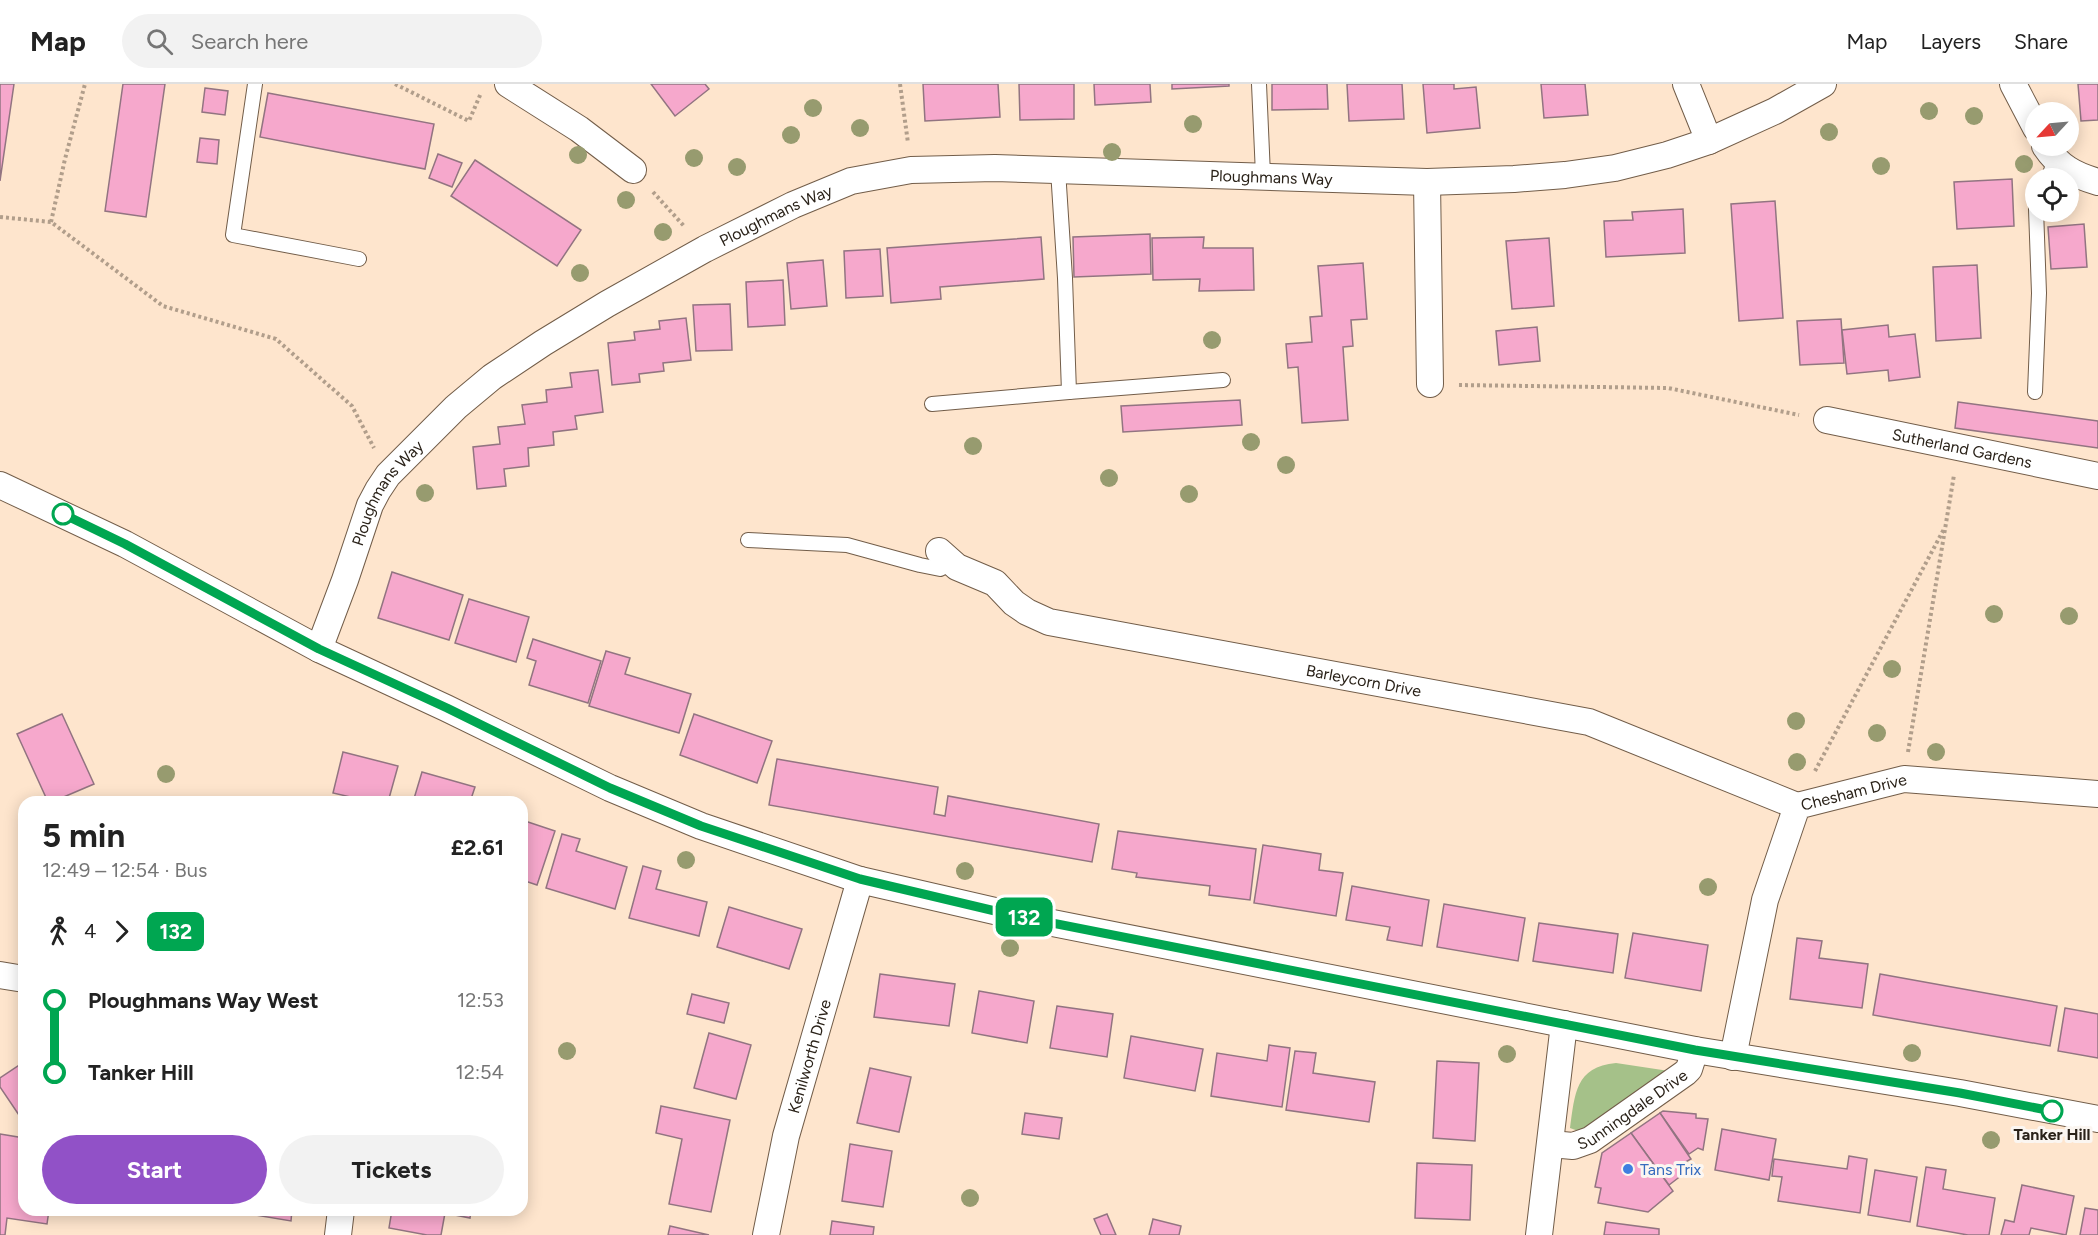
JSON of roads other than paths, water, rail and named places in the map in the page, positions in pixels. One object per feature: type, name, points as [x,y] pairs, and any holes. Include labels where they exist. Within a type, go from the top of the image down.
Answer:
[{"type":"street","points":[[508,84],[579,129],[633,170]]},
{"type":"street","points":[[1686,84],[1709,141]]},
{"type":"street","name":"Ploughmans Way","points":[[319,649],[370,505],[388,475],[456,407],[492,377],[607,304],[705,249],[793,205],[852,181],[911,171],[995,168],[1426,182],[1514,179],[1615,168],[1667,155],[1709,141],[1775,111],[1823,84]]},
{"type":"street","points":[[2013,84],[2025,107]]},
{"type":"street","points":[[2049,162],[2082,178],[2098,182]]},
{"type":"street","points":[[1426,182],[1430,384]]},
{"type":"street","name":"Sutherland Gardens","points":[[1827,420],[2098,477]]},
{"type":"street","points":[[0,485],[125,544],[319,649],[447,708],[610,788],[701,826],[860,879],[1012,915],[1695,1050],[1960,1093],[2098,1119]]},
{"type":"street","name":"Barleycorn Drive","points":[[946,557],[961,569],[995,583],[1014,603],[1049,622],[1589,722],[1797,806]]},
{"type":"street","name":"Chesham Drive","points":[[1733,1057],[1765,900],[1797,806],[1904,779],[2098,794]]},
{"type":"street","name":"Kenilworth Drive","points":[[766,1235],[786,1136],[860,879]]},
{"type":"street","points":[[0,975],[18,978]]},
{"type":"street","name":"Sunningdale Drive","points":[[1539,1235],[1564,1024]]},
{"type":"street","name":"Sunningdale Drive","points":[[1551,1144],[1573,1146],[1590,1140],[1686,1073],[1695,1050]]},
{"type":"street","points":[[338,1235],[340,1216]]},
{"type":"lane","points":[[255,84],[233,235],[359,259]]},
{"type":"lane","points":[[1259,84],[1263,175]]},
{"type":"lane","points":[[1058,170],[1069,392]]},
{"type":"lane","points":[[2035,392],[2039,293],[2036,222]]},
{"type":"lane","points":[[932,404],[1223,380]]},
{"type":"lane","points":[[748,540],[847,545],[939,569],[946,557]]},
{"type":"place","name":"Tanker Hill","points":[[2052,1111]]},
{"type":"place","name":"Tans Trix","points":[[1628,1169]]}]
